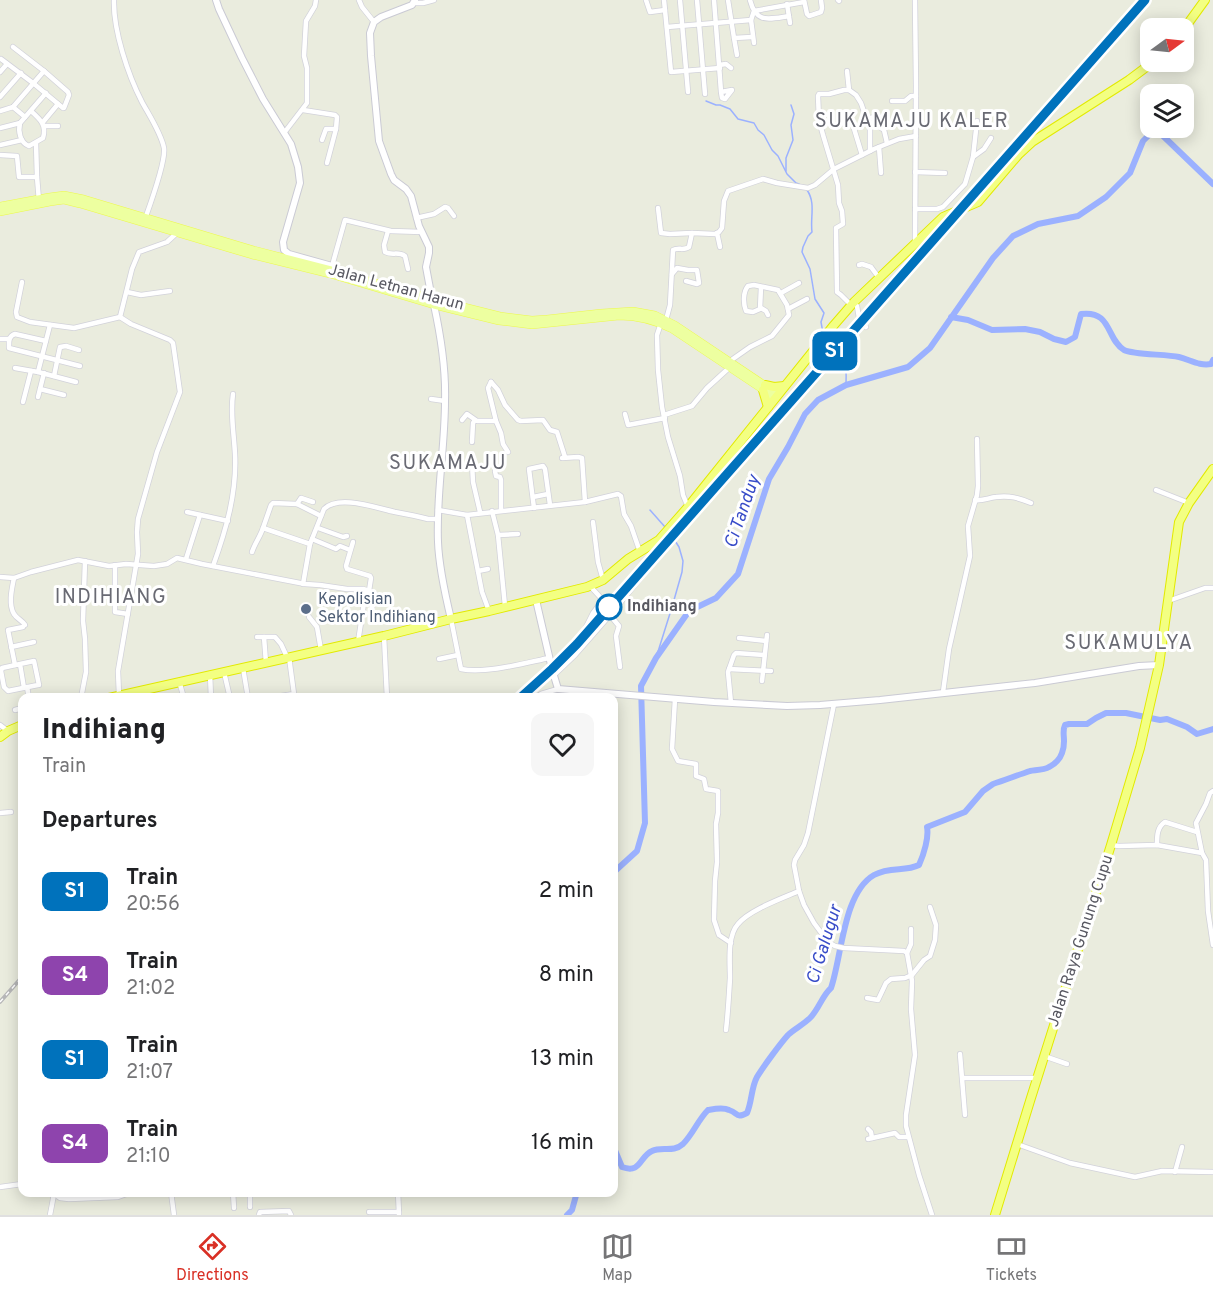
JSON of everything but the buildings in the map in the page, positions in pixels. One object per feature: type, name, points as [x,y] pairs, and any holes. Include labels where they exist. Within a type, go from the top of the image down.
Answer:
[{"type":"highway","points":[[1192,18],[1205,0]]},
{"type":"highway","points":[[141,693],[179,681],[536,600],[590,586],[603,580],[627,559],[659,540],[852,304],[943,217],[978,202],[1032,142],[1140,72]]},
{"type":"highway","points":[[768,407],[764,387],[784,386]]},
{"type":"highway","name":"Jalan Raya Gunung Cupu","points":[[995,1215],[1111,845],[1148,718],[1159,665],[1179,522],[1189,502],[1213,469]]},
{"type":"highway","points":[[0,737],[8,730],[18,726]]},
{"type":"main road","name":"Jalan Letnan Harun","points":[[0,206],[64,200],[145,221],[286,264],[331,270],[433,302],[532,325],[633,316],[664,321],[776,396]]},
{"type":"main road","name":"Jalan Letnan Harun","points":[[0,212],[39,202]]},
{"type":"street","points":[[114,0],[116,24],[129,69],[140,99],[164,148],[162,163],[145,221]]},
{"type":"street","points":[[216,0],[242,58],[294,153],[300,173],[300,183],[283,242],[284,250],[331,270],[345,220],[388,231],[422,232]]},
{"type":"street","points":[[284,133],[303,110],[307,100],[307,68],[304,52],[306,21],[316,0]]},
{"type":"street","points":[[359,0],[374,22]]},
{"type":"street","points":[[434,0],[423,3],[414,2],[374,22],[370,33],[370,49],[379,141],[394,180],[411,196],[416,218],[429,247],[426,267],[444,368],[445,401],[438,510],[441,568],[461,669],[470,671],[512,666],[549,658]]},
{"type":"street","points":[[646,0],[650,12],[665,10]]},
{"type":"street","points":[[664,0],[671,72],[703,70],[726,64],[731,68]]},
{"type":"street","points":[[680,0],[688,92]]},
{"type":"street","points":[[697,0],[705,94]]},
{"type":"street","points":[[714,0],[722,92]]},
{"type":"street","points":[[728,0],[737,55]]},
{"type":"street","points":[[750,0],[759,17],[766,19],[789,16]]},
{"type":"street","points":[[754,11],[804,1],[809,16],[821,12],[821,0]]},
{"type":"street","points":[[915,0],[915,244]]},
{"type":"street","points":[[787,4],[790,23]]},
{"type":"street","points":[[754,11],[751,20],[754,43]]},
{"type":"street","points":[[667,27],[751,20]]},
{"type":"street","points":[[734,38],[752,36]]},
{"type":"street","points":[[1,59],[64,108],[69,94],[13,47]]},
{"type":"street","points":[[0,72],[7,64]]},
{"type":"street","points":[[0,110],[14,106],[44,71]]},
{"type":"street","points":[[847,71],[849,90],[860,100],[866,118],[870,133],[870,151]]},
{"type":"street","points":[[0,97],[21,73]]},
{"type":"street","points":[[849,90],[829,94],[820,93],[818,96],[819,120],[834,169],[842,211],[843,224],[836,228],[837,292],[856,306],[858,315],[865,325],[927,252]]},
{"type":"street","points":[[46,93],[20,123],[19,128],[25,145],[29,146],[43,138],[44,124],[58,105]]},
{"type":"street","points":[[892,101],[905,101],[911,96],[916,96]]},
{"type":"street","points":[[14,106],[25,117]]},
{"type":"street","points":[[303,110],[336,116],[336,129],[327,163]]},
{"type":"street","points":[[31,111],[44,124],[58,126]]},
{"type":"street","points":[[844,124],[878,114],[880,127],[884,130],[887,143]]},
{"type":"street","points":[[915,209],[937,209],[945,205],[965,184],[973,157],[977,121]]},
{"type":"street","points":[[852,122],[862,155]]},
{"type":"street","points":[[0,128],[20,123]]},
{"type":"street","points":[[322,140],[326,129],[336,129]]},
{"type":"street","points":[[658,208],[661,233],[717,233],[722,228],[724,196],[731,189],[763,179],[806,188],[815,185],[834,169],[870,151],[887,143],[916,136]]},
{"type":"street","points":[[973,157],[984,149],[991,138]]},
{"type":"street","points":[[0,145],[22,140]]},
{"type":"street","points":[[16,142],[19,177],[37,177]]},
{"type":"street","points":[[36,143],[39,202]]},
{"type":"street","points":[[879,147],[881,172]]},
{"type":"street","points":[[0,155],[17,156]]},
{"type":"street","points":[[915,172],[945,173]]},
{"type":"street","points":[[416,218],[434,214],[445,207],[454,216]]},
{"type":"street","points":[[120,317],[132,269],[139,252],[167,242],[179,231]]},
{"type":"street","points":[[388,231],[384,245],[386,252],[405,255],[408,269]]},
{"type":"street","points":[[688,507],[664,416],[658,370],[657,335],[670,305],[673,250],[689,247],[692,233]]},
{"type":"street","points":[[717,233],[720,247]]},
{"type":"street","points":[[859,265],[871,267],[879,278]]},
{"type":"street","points":[[672,273],[677,268],[697,270],[699,283],[686,281]]},
{"type":"street","points":[[22,282],[16,316],[30,322],[74,328],[120,317],[173,343],[180,392],[157,452],[138,519],[137,565],[118,671],[119,693]]},
{"type":"street","points":[[780,293],[799,283]]},
{"type":"street","points":[[624,414],[628,425],[693,406],[707,387],[730,364],[750,347],[772,336],[788,316],[788,309],[780,293],[775,289],[750,285],[745,290],[744,296],[746,310],[758,311],[761,308]]},
{"type":"street","points":[[761,287],[761,308]]},
{"type":"street","points":[[127,292],[141,295],[170,291]]},
{"type":"street","points":[[788,309],[807,298]]},
{"type":"street","points":[[761,308],[768,315]]},
{"type":"street","points":[[38,397],[41,356],[50,325]]},
{"type":"street","points":[[9,348],[9,339],[15,333],[46,341]]},
{"type":"street","points":[[0,339],[9,339]]},
{"type":"street","points":[[54,376],[62,346],[79,350]]},
{"type":"street","points":[[0,348],[9,348],[80,366]]},
{"type":"street","points":[[15,368],[76,382]]},
{"type":"street","points":[[23,402],[31,371]]},
{"type":"street","points":[[508,452],[496,421],[489,391],[491,382],[498,390],[505,405],[518,420],[543,420],[549,430],[557,432],[563,458],[582,458],[585,502]]},
{"type":"street","points":[[40,389],[64,395]]},
{"type":"street","points":[[213,566],[234,495],[235,454],[231,407],[233,394]]},
{"type":"street","points":[[431,399],[445,401]]},
{"type":"street","points":[[463,419],[482,422],[496,421]]},
{"type":"street","points":[[472,442],[475,421]]},
{"type":"street","points":[[943,692],[949,649],[970,556],[968,526],[978,486],[977,440]]},
{"type":"street","points":[[472,463],[473,482],[480,512]]},
{"type":"street","points":[[534,507],[529,470],[531,468],[544,467],[550,505]]},
{"type":"street","points":[[495,471],[496,476],[501,480],[501,510]]},
{"type":"street","points":[[1156,490],[1189,502]]},
{"type":"street","points":[[532,497],[548,494]]},
{"type":"street","points":[[438,510],[467,515],[585,502],[614,494],[620,495],[624,514],[640,552]]},
{"type":"street","points":[[975,500],[1014,496],[1031,503]]},
{"type":"street","points":[[297,504],[301,498],[313,502]]},
{"type":"street","points":[[252,552],[272,503],[297,504],[321,516]]},
{"type":"street","points":[[303,584],[311,541],[327,506],[343,503],[365,504],[419,517],[438,519]]},
{"type":"street","points":[[492,511],[498,535],[505,606]]},
{"type":"street","points":[[187,512],[228,521]]},
{"type":"street","points":[[186,560],[200,515]]},
{"type":"street","points":[[467,515],[489,611]]},
{"type":"street","points":[[593,522],[603,580]]},
{"type":"street","points":[[263,528],[336,549],[340,546],[351,550]]},
{"type":"street","points":[[318,528],[346,536]]},
{"type":"street","points":[[498,535],[518,534]]},
{"type":"street","points":[[554,675],[610,615],[670,542],[667,538],[663,541],[659,540]]},
{"type":"street","points":[[586,542],[595,541]]},
{"type":"street","points":[[353,542],[346,568],[368,574],[371,578],[358,642]]},
{"type":"street","points":[[0,577],[14,578],[71,561],[102,565],[160,566],[177,558],[303,584],[367,590],[375,594],[371,613]]},
{"type":"street","points":[[82,693],[86,672],[83,621],[85,561]]},
{"type":"street","points":[[115,565],[115,612],[128,614]]},
{"type":"street","points":[[368,574],[372,568]]},
{"type":"street","points":[[478,571],[488,570]]},
{"type":"street","points":[[14,578],[11,597],[13,611],[24,626],[8,630],[11,647],[28,693]]},
{"type":"street","points":[[584,631],[602,601],[590,586]]},
{"type":"street","points":[[1168,601],[1205,588],[1213,588]]},
{"type":"street","points":[[536,600],[558,689]]},
{"type":"street","points":[[610,615],[619,626],[616,636],[620,667]]},
{"type":"street","points":[[309,617],[317,627],[321,650]]},
{"type":"street","points":[[266,663],[268,628]]},
{"type":"street","points":[[384,636],[387,693]]},
{"type":"street","points":[[257,637],[278,638],[288,658],[294,693]]},
{"type":"street","points":[[739,638],[767,638],[762,681]]},
{"type":"street","points":[[11,647],[34,642]]},
{"type":"street","points":[[731,703],[728,676],[733,656],[736,653],[764,656]]},
{"type":"street","points":[[439,659],[458,655]]},
{"type":"street","points":[[33,661],[40,684],[8,691],[4,687],[1,669],[17,664],[33,661]]},
{"type":"street","points":[[618,694],[787,706],[834,704],[1035,683],[1139,666],[1159,665]]},
{"type":"street","points":[[243,668],[247,693]]},
{"type":"street","points":[[729,669],[771,671]]},
{"type":"street","points":[[224,672],[229,693]]},
{"type":"street","points":[[210,674],[211,693]]},
{"type":"street","points":[[179,681],[183,693]]},
{"type":"street","points":[[544,693],[558,689],[610,693]]},
{"type":"street","points":[[675,699],[672,749],[678,761],[696,764],[696,776],[704,779],[706,789],[718,791],[714,920],[719,935],[732,943]]},
{"type":"street","points":[[834,704],[808,833],[795,862],[799,891],[813,923],[828,942],[844,948],[907,953]]},
{"type":"street","points":[[0,725],[8,730]]},
{"type":"street","points":[[1213,791],[1197,821],[1197,832],[1206,860],[1213,945]]},
{"type":"street","points":[[0,813],[11,812]]},
{"type":"street","points":[[1157,845],[1158,831],[1165,822],[1197,832]]},
{"type":"street","points":[[1111,845],[1157,845],[1202,853]]},
{"type":"street","points":[[726,1030],[729,1012],[732,937],[737,925],[754,912],[799,891]]},
{"type":"street","points":[[867,998],[878,1000],[889,980],[912,975],[928,958],[933,946],[936,925],[930,907]]},
{"type":"street","points":[[910,929],[910,944],[907,953],[912,975],[911,1009],[915,1055],[906,1120],[908,1137],[932,1215]]},
{"type":"street","points":[[960,1054],[965,1115]]},
{"type":"street","points":[[1044,1056],[1067,1064]]},
{"type":"street","points":[[963,1078],[1038,1078]]},
{"type":"street","points":[[868,1130],[871,1132],[870,1138],[895,1133],[899,1137],[908,1137]]},
{"type":"street","points":[[1017,1143],[1070,1163],[1135,1177],[1157,1172],[1213,1172]]},
{"type":"street","points":[[1175,1172],[1182,1147]]},
{"type":"street","points":[[0,1187],[18,1185]]},
{"type":"street","points":[[50,1215],[52,1197]]},
{"type":"street","points":[[60,1197],[63,1199],[118,1197]]},
{"type":"street","points":[[172,1197],[174,1215]]},
{"type":"street","points":[[233,1197],[234,1208]]},
{"type":"street","points":[[250,1197],[250,1208]]},
{"type":"street","points":[[369,1212],[399,1214],[398,1197]]},
{"type":"street","points":[[259,1215],[260,1212],[289,1211],[291,1215]]},
{"type":"waterway","points":[[706,101],[730,109],[738,119],[754,123],[778,156],[787,174],[799,184]]},
{"type":"waterway","points":[[786,171],[786,158],[793,140],[791,125],[794,114],[791,105]]},
{"type":"waterway","name":"Ci Tanduy","points":[[618,868],[637,851],[645,823],[641,686],[656,658],[689,611],[716,598],[738,574],[769,479],[805,414],[818,400],[846,385],[908,367],[930,348],[993,258],[1013,236],[1038,224],[1078,216],[1106,197],[1130,173],[1143,141],[1149,135],[1160,133],[1213,184]]},
{"type":"waterway","points":[[807,190],[812,205],[812,232],[802,252],[810,269],[815,299],[824,313],[821,322],[823,333]]},
{"type":"waterway","points":[[951,317],[968,320],[992,330],[1025,329],[1040,332],[1066,342],[1075,337],[1081,314],[1091,314],[1103,321],[1118,345],[1124,350],[1179,357],[1203,364],[1211,364],[1213,360]]},
{"type":"waterway","points":[[828,339],[844,359],[846,385]]},
{"type":"waterway","points":[[650,510],[665,527]]},
{"type":"waterway","points":[[656,658],[682,572],[683,561],[679,547],[670,533]]},
{"type":"waterway","name":"Ci Galugur","points":[[618,1158],[622,1167],[628,1169],[636,1167],[652,1151],[679,1147],[690,1136],[708,1110],[718,1108],[739,1115],[747,1113],[757,1077],[788,1035],[813,1014],[831,988],[850,910],[864,884],[880,872],[919,865],[926,846],[927,827],[965,812],[983,791],[993,784],[1030,771],[1045,769],[1057,761],[1063,749],[1065,725],[1087,724],[1106,713],[1126,713],[1160,720],[1167,719],[1197,734],[1213,729]]},
{"type":"waterway","name":"Ci Tanduy","points":[[567,1215],[572,1210],[576,1197]]},
{"type":"railway","points":[[526,693],[577,644],[1145,0]]},
{"type":"railway","points":[[0,1002],[18,982]]},
{"type":"train","name":"S1","points":[[526,693],[577,644],[1145,0]]},
{"type":"place","name":"Indihiang","points":[[609,607]]},
{"type":"place","name":"Kepolisian Sektor Indihiang","points":[[306,609]]},
{"type":"district","name":"SUKAMAJU KALER","points":[[912,122]]},
{"type":"district","name":"SUKAMAJU","points":[[448,464]]},
{"type":"district","name":"INDIHIANG","points":[[111,598]]},
{"type":"district","name":"SUKAMULYA","points":[[1129,644]]}]
